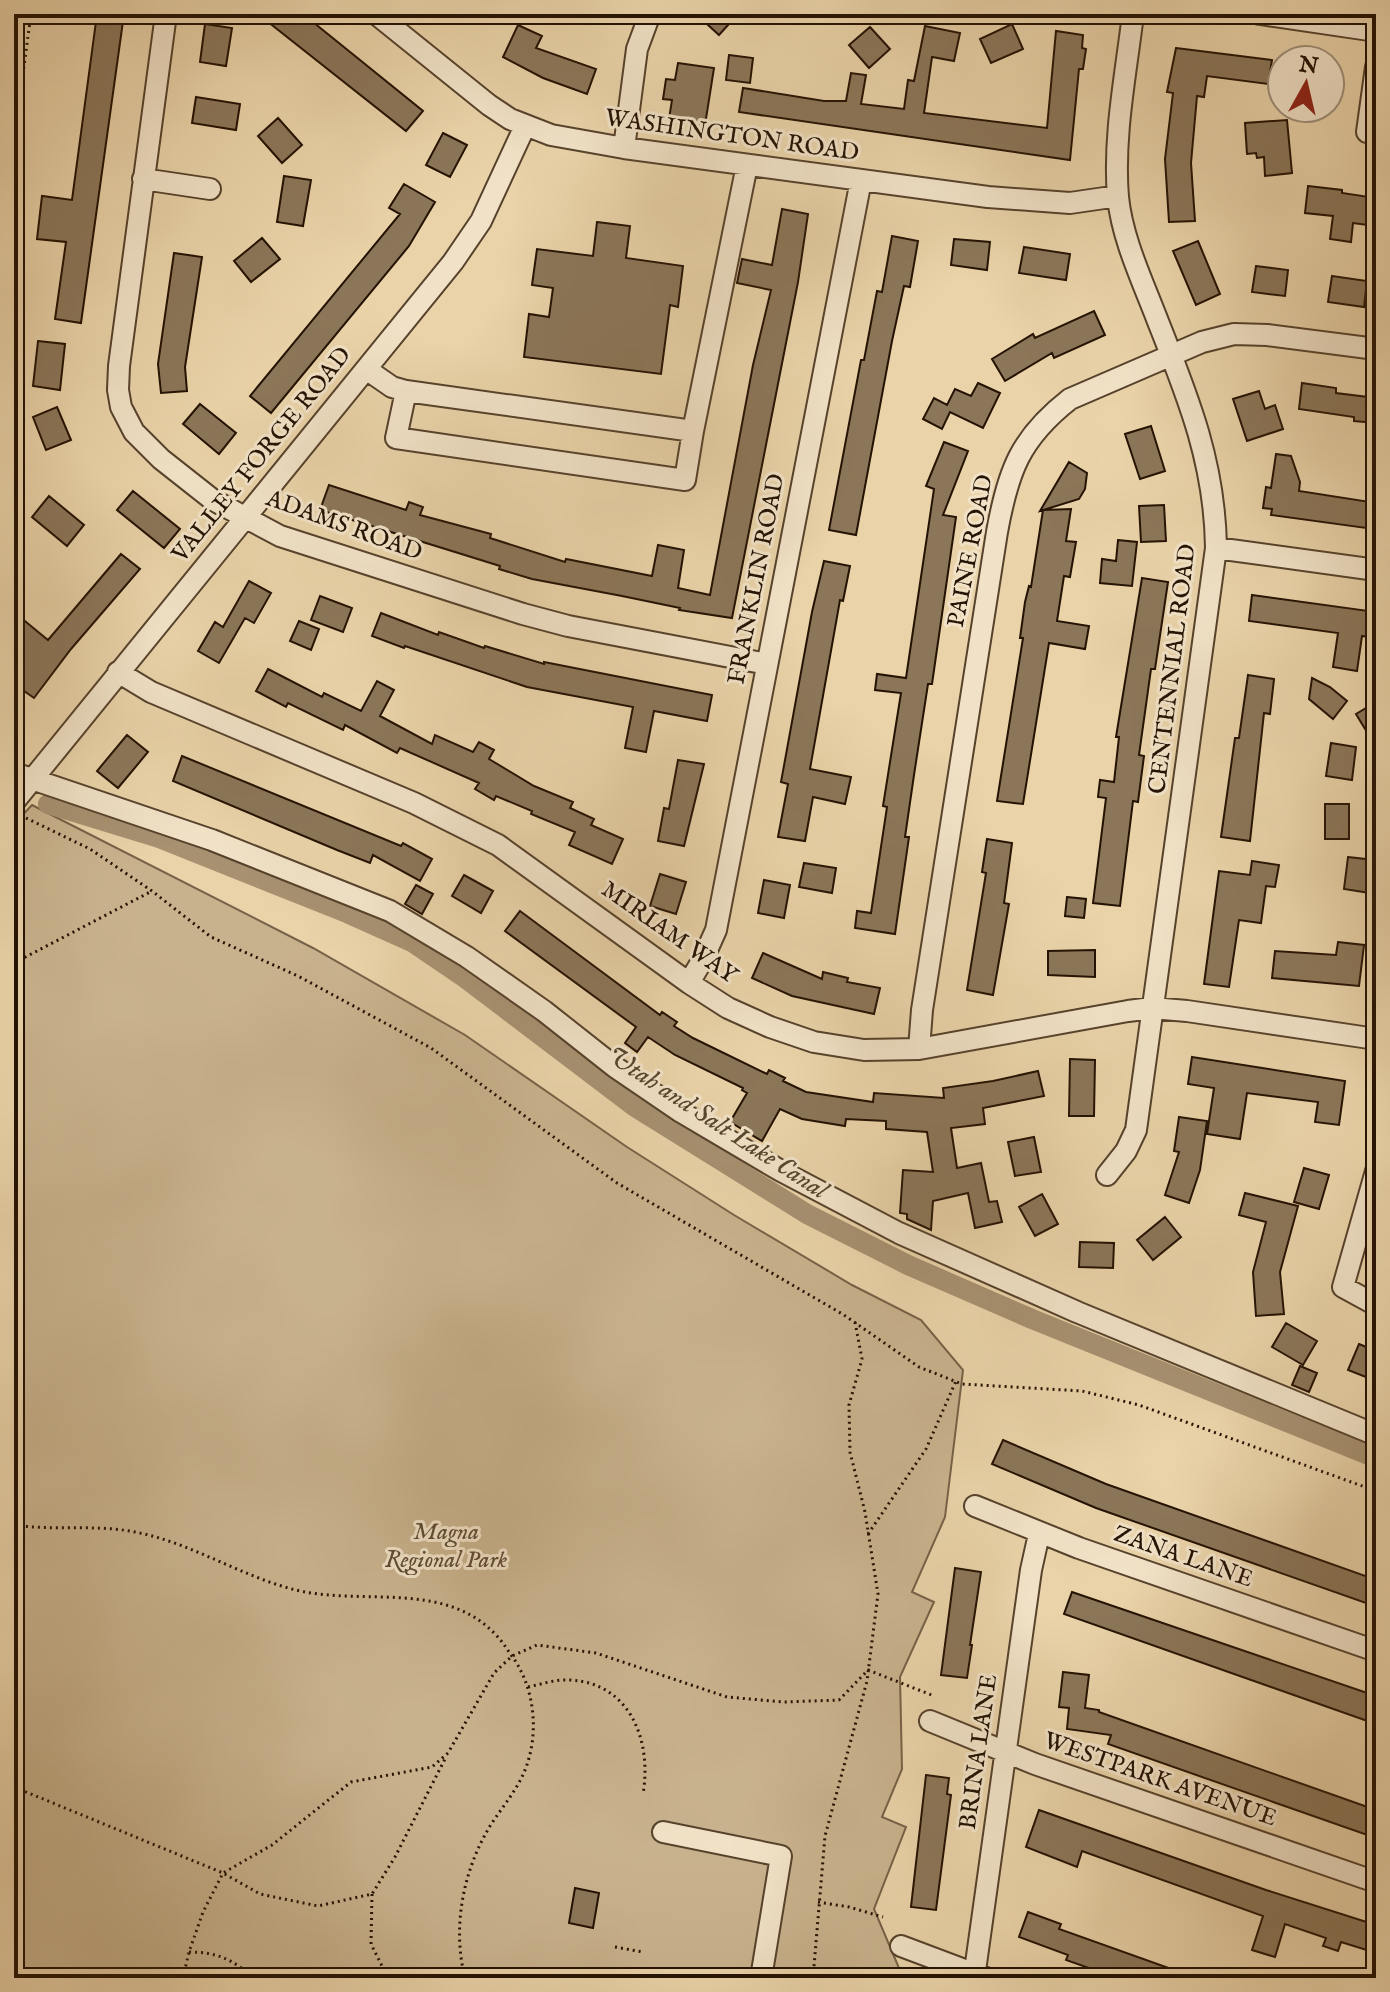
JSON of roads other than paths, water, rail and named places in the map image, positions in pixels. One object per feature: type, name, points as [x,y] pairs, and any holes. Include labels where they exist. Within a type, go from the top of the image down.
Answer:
[{"type":"street","name":"ADAMS ROAD","points":[[166,14],[119,366],[121,407],[134,432],[161,459],[213,500],[280,536],[568,626],[767,664]]},
{"type":"street","name":"WASHINGTON ROAD","points":[[376,14],[489,105],[525,126],[551,135],[624,148],[1033,202],[1070,203],[1118,196]]},
{"type":"street","points":[[624,148],[637,49],[650,14]]},
{"type":"street","name":"CENTENNIAL ROAD","points":[[1107,1175],[1126,1151],[1136,1130],[1216,548],[1213,492],[1204,444],[1138,270],[1118,196],[1120,119],[1133,14]]},
{"type":"street","points":[[1260,14],[1376,31]]},
{"type":"street","points":[[1367,132],[1376,67]]},
{"type":"street","name":"VALLEY FORGE ROAD","points":[[18,809],[22,776],[118,672],[453,262],[481,221],[525,126]]},
{"type":"street","points":[[406,391],[396,438],[685,480],[747,165]]},
{"type":"street","points":[[143,179],[210,189]]},
{"type":"street","name":"FRANKLIN ROAD","points":[[689,983],[716,930],[861,180]]},
{"type":"street","name":"PAINE ROAD","points":[[919,1049],[922,1010],[997,532],[1011,472],[1023,448],[1037,429],[1070,399],[1202,342],[1234,334],[1267,335],[1376,349]]},
{"type":"street","points":[[366,369],[392,387],[406,391],[693,431]]},
{"type":"street","points":[[1216,548],[1376,570]]},
{"type":"street","name":"MIRIAM WAY","points":[[118,672],[151,692],[414,803],[498,845],[728,1008],[814,1042],[864,1050],[919,1049],[1152,1008],[1376,1039]]},
{"type":"street","points":[[22,776],[212,840],[390,911],[467,957],[681,1112],[781,1171],[899,1233],[1120,1330],[1376,1435]]},
{"type":"street","points":[[1376,1171],[1343,1287],[1376,1305]]},
{"type":"street","name":"ZANA LANE","points":[[975,1506],[1039,1534],[1376,1651]]},
{"type":"street","name":"BRINA LANE","points":[[978,1977],[1005,1752],[1039,1534]]},
{"type":"street","name":"WESTPARK AVENUE","points":[[930,1721],[1005,1752],[1215,1828],[1376,1882]]},
{"type":"street","points":[[663,1832],[781,1856],[761,1978]]},
{"type":"street","points":[[901,1946],[978,1977]]},
{"type":"waterway","name":"Utah and Salt Lake Canal","points":[[48,804],[159,838],[412,942],[465,978],[635,1107],[807,1214],[908,1265],[1032,1319],[1376,1458]]},
{"type":"park label","name":"Magna Regional Park","points":[[446,1546]]}]
